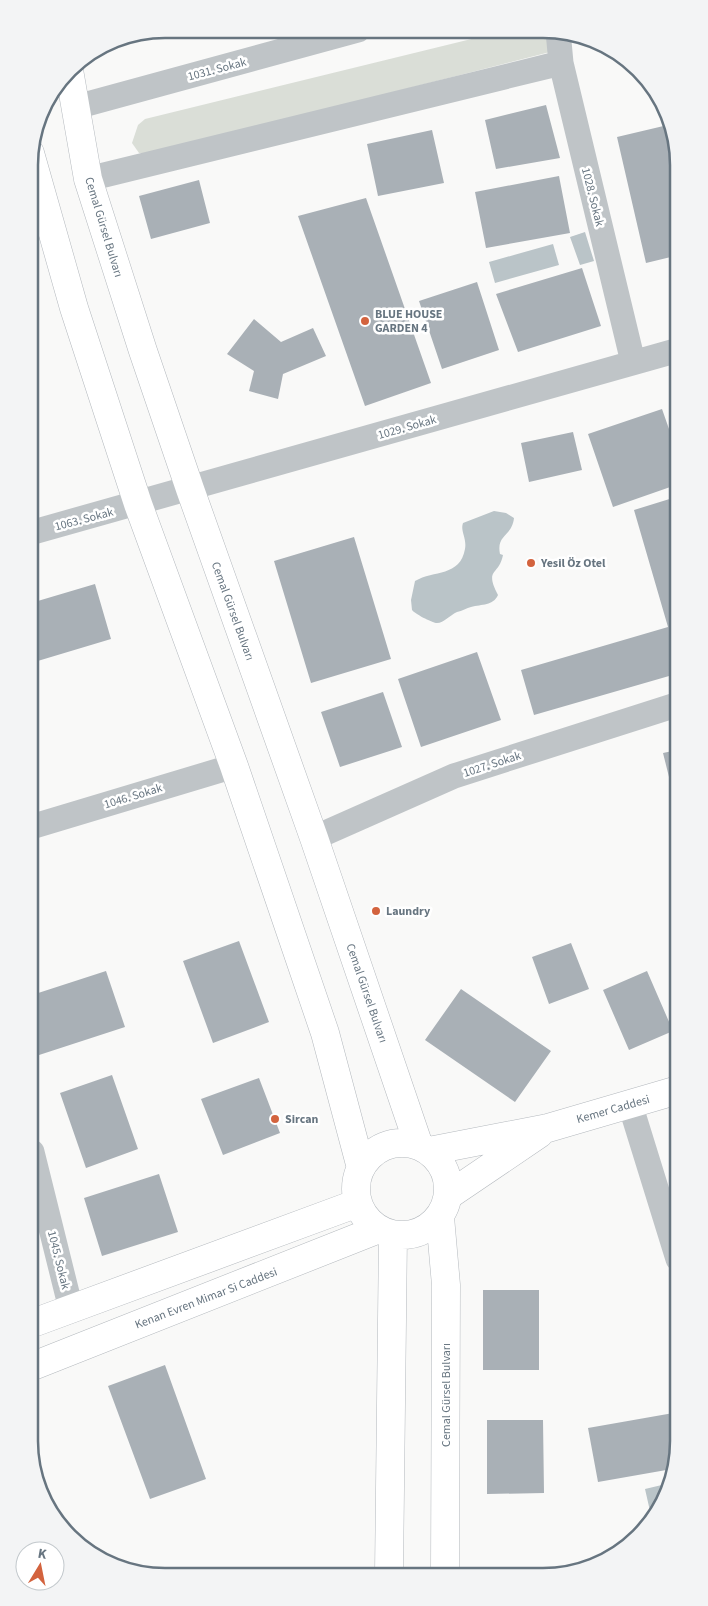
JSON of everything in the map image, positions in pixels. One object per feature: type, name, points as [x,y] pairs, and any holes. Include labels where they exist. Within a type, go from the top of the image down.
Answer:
[{"type":"main road","name":"Cemal Gürsel Bulvarı","points":[[71,79],[88,179],[143,351],[190,489],[424,1148]]},
{"type":"main road","points":[[38,181],[74,308],[138,504],[234,766],[325,1033],[361,1168]]},
{"type":"main road","name":"Kemer Caddesi","points":[[548,1128],[670,1092]]},
{"type":"main road","points":[[548,1128],[444,1206],[431,1226],[419,1233],[406,1236],[386,1232],[370,1223],[358,1203],[357,1179],[361,1168],[368,1157],[379,1149],[392,1144],[405,1143],[424,1148],[548,1128]]},
{"type":"main road","points":[[424,1148],[438,1160],[445,1170],[449,1182],[444,1206]]},
{"type":"main road","points":[[38,1321],[358,1203]]},
{"type":"main road","name":"Cemal Gürsel Bulvarı","points":[[444,1206],[446,1286],[445,1568]]},
{"type":"main road","points":[[386,1232],[389,1568]]},
{"type":"main road","name":"Kenan Evren Mimar Si Caddesi","points":[[38,1364],[386,1232]]},
{"type":"street","name":"1031. Sokak","points":[[76,107],[329,38]]},
{"type":"street","name":"1028. Sokak","points":[[559,39],[561,63],[633,362]]},
{"type":"street","points":[[88,179],[561,63]]},
{"type":"street","name":"1029. Sokak","points":[[138,504],[633,362],[670,357]]},
{"type":"street","name":"1063. Sokak","points":[[38,531],[138,504]]},
{"type":"street","name":"1027. Sokak","points":[[314,838],[454,776],[670,707]]},
{"type":"street","name":"1046. Sokak","points":[[38,825],[234,766]]},
{"type":"street","points":[[630,1104],[670,1233]]},
{"type":"street","name":"1045. Sokak","points":[[38,1176],[71,1309]]},
{"type":"shaded area","points":[[475,38],[548,38],[550,52],[155,153],[139,153],[132,143],[138,125],[145,119]]},
{"type":"shaded area","points":[[585,232],[594,261],[580,265],[570,237]]},
{"type":"shaded area","points":[[553,244],[559,265],[495,283],[489,262]]},
{"type":"shaded area","points":[[494,511],[506,513],[514,518],[513,524],[500,543],[500,554],[503,555],[499,566],[492,576],[498,595],[496,599],[487,604],[457,612],[439,623],[427,620],[414,612],[411,600],[415,581],[452,569],[458,564],[465,549],[463,523]]},
{"type":"shaded area","points":[[663,1485],[650,1511],[645,1489]]},
{"type":"building","points":[[546,105],[560,158],[496,169],[485,120]]},
{"type":"building","points":[[664,126],[670,164],[670,257],[646,263],[617,137]]},
{"type":"building","points":[[432,130],[444,183],[378,196],[367,144]]},
{"type":"building","points":[[559,176],[570,233],[486,248],[475,192]]},
{"type":"building","points":[[199,180],[210,223],[151,239],[139,196]]},
{"type":"building","points":[[366,198],[431,383],[365,406],[298,216]]},
{"type":"building","points":[[582,268],[601,326],[518,352],[496,294]]},
{"type":"building","points":[[477,282],[499,350],[442,369],[419,301]]},
{"type":"building","points":[[254,319],[281,342],[313,328],[326,356],[283,374],[278,399],[249,391],[254,371],[227,354]]},
{"type":"building","points":[[662,409],[670,432],[670,487],[613,507],[588,434]]},
{"type":"building","points":[[573,432],[582,470],[529,482],[521,443]]},
{"type":"building","points":[[670,499],[670,676],[534,715],[521,670],[668,627],[634,510]]},
{"type":"building","points":[[354,537],[391,659],[311,683],[274,561]]},
{"type":"building","points":[[95,584],[111,639],[38,661],[38,601]]},
{"type":"building","points":[[477,652],[501,720],[421,747],[398,679]]},
{"type":"building","points":[[383,692],[402,747],[340,767],[321,712]]},
{"type":"building","points":[[670,752],[670,781],[663,753]]},
{"type":"building","points":[[239,941],[269,1022],[213,1043],[183,961]]},
{"type":"building","points":[[571,943],[589,989],[549,1004],[532,957]]},
{"type":"building","points":[[106,971],[125,1027],[38,1055],[38,993]]},
{"type":"building","points":[[647,971],[670,1024],[670,1032],[629,1050],[603,990]]},
{"type":"building","points":[[461,989],[551,1051],[515,1102],[425,1040]]},
{"type":"building","points":[[112,1075],[138,1149],[86,1168],[60,1093]]},
{"type":"building","points":[[259,1078],[280,1133],[223,1155],[201,1099]]},
{"type":"building","points":[[159,1174],[178,1232],[102,1256],[84,1198]]},
{"type":"building","points":[[483,1290],[539,1290],[539,1370],[483,1370]]},
{"type":"building","points":[[165,1365],[206,1479],[150,1499],[108,1386]]},
{"type":"building","points":[[670,1414],[670,1450],[667,1470],[598,1482],[588,1428]]},
{"type":"building","points":[[487,1420],[543,1420],[544,1493],[487,1494]]},
{"type":"place","name":"BLUE HOUSE GARDEN 4","points":[[365,321]]},
{"type":"place","name":"Yesil Öz Otel","points":[[531,563]]},
{"type":"place","name":"Laundry","points":[[376,911]]},
{"type":"place","name":"Sircan","points":[[275,1119]]}]
